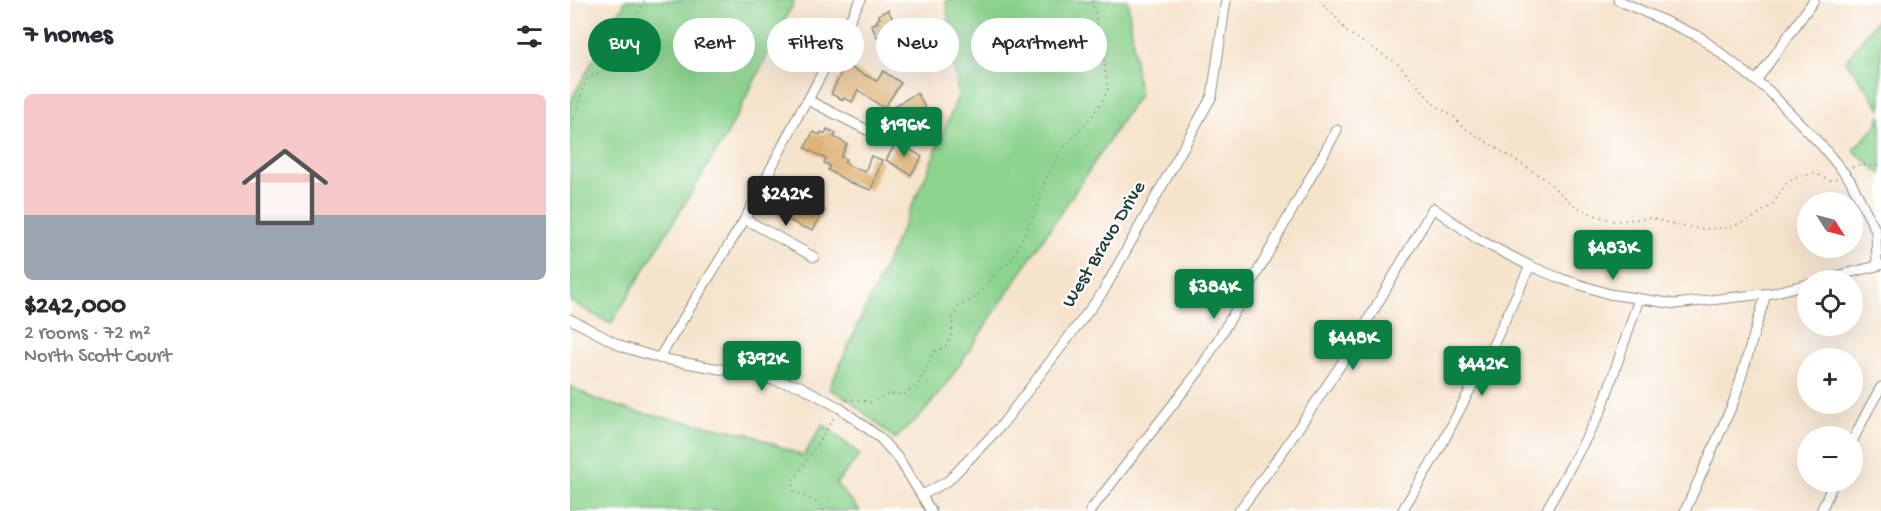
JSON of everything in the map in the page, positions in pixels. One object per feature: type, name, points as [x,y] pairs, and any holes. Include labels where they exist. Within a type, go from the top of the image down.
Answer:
[{"type":"street","points":[[659,358],[745,219],[861,0]]},
{"type":"street","name":"West Bravo Drive","points":[[922,495],[948,481],[1001,426],[1102,292],[1212,96],[1226,0]]},
{"type":"street","points":[[1618,0],[1700,37],[1768,91],[1822,146],[1850,180],[1876,231],[1879,265],[1859,270]]},
{"type":"street","points":[[1756,81],[1814,0]]},
{"type":"street","points":[[808,100],[867,130]]},
{"type":"street","points":[[1092,511],[1199,371],[1243,298],[1337,130]]},
{"type":"street","points":[[1239,511],[1350,351],[1433,208],[1479,240],[1530,266],[1609,294],[1675,304],[1766,294],[1797,287]]},
{"type":"street","points":[[745,219],[814,257]]},
{"type":"street","points":[[1402,511],[1440,448],[1495,341],[1530,266]]},
{"type":"street","points":[[1685,511],[1734,401],[1766,294]]},
{"type":"street","points":[[1546,511],[1600,411],[1639,299]]},
{"type":"street","points":[[570,319],[623,347],[659,358],[800,386],[840,408],[879,437],[899,459],[932,511]]},
{"type":"street","points":[[1860,426],[1881,387]]},
{"type":"street","points":[[1821,511],[1830,492]]},
{"type":"path","points":[[570,124],[577,114],[587,79],[602,71],[609,58],[612,37],[635,19],[645,0]]},
{"type":"path","points":[[844,401],[856,399],[870,402],[890,394],[905,394],[918,385],[934,352],[945,347],[952,334],[953,316],[958,306],[976,297],[1002,267],[1009,263],[1037,208],[1045,180],[1065,146],[1093,115],[1108,91],[1103,51],[1092,0]]},
{"type":"path","points":[[1319,0],[1347,32],[1398,64],[1436,105],[1456,118],[1460,125],[1542,177],[1575,206],[1594,215],[1614,221],[1650,218],[1680,226],[1704,229],[1728,228],[1751,219],[1772,205],[1786,184],[1793,179],[1814,173],[1832,181],[1838,178]]},
{"type":"path","points":[[1850,168],[1859,165],[1881,166]]},
{"type":"path","points":[[824,511],[810,498],[794,491],[793,481],[836,415]]},
{"type":"green space","points":[[626,0],[795,0],[786,18],[767,18],[767,56],[729,131],[611,324],[570,301],[570,102],[588,69],[588,72],[661,72],[661,18],[616,18]]},
{"type":"green space","points":[[946,0],[1128,0],[1139,95],[946,385],[923,413],[895,439],[848,399],[829,389],[926,175],[958,96],[955,72],[959,72],[959,18],[948,18]]},
{"type":"green space","points":[[1881,14],[1881,109],[1846,61]]},
{"type":"green space","points":[[1881,115],[1881,174],[1853,150],[1872,131]]},
{"type":"green space","points":[[570,386],[595,399],[636,412],[749,434],[803,456],[823,424],[860,455],[836,484],[860,511],[570,511]]},
{"type":"building","points":[[888,10],[892,18],[880,18],[878,15]]},
{"type":"building","points":[[876,23],[876,35],[871,25]]},
{"type":"building","points":[[842,72],[859,72],[877,81],[884,72],[901,83],[884,108],[858,90],[852,102],[831,94]]},
{"type":"building","points":[[917,93],[928,113],[900,128],[889,109]]},
{"type":"building","points":[[827,129],[836,133],[834,137],[847,144],[841,157],[846,159],[844,162],[847,165],[865,172],[871,156],[882,160],[871,190],[851,183],[828,170],[830,166],[824,163],[826,159],[805,148],[813,132],[820,135],[821,132],[825,134]]},
{"type":"building","points":[[897,141],[922,157],[911,175],[886,160]]},
{"type":"building","points":[[782,188],[824,210],[813,230],[801,227],[788,219],[786,221],[770,208]]}]
